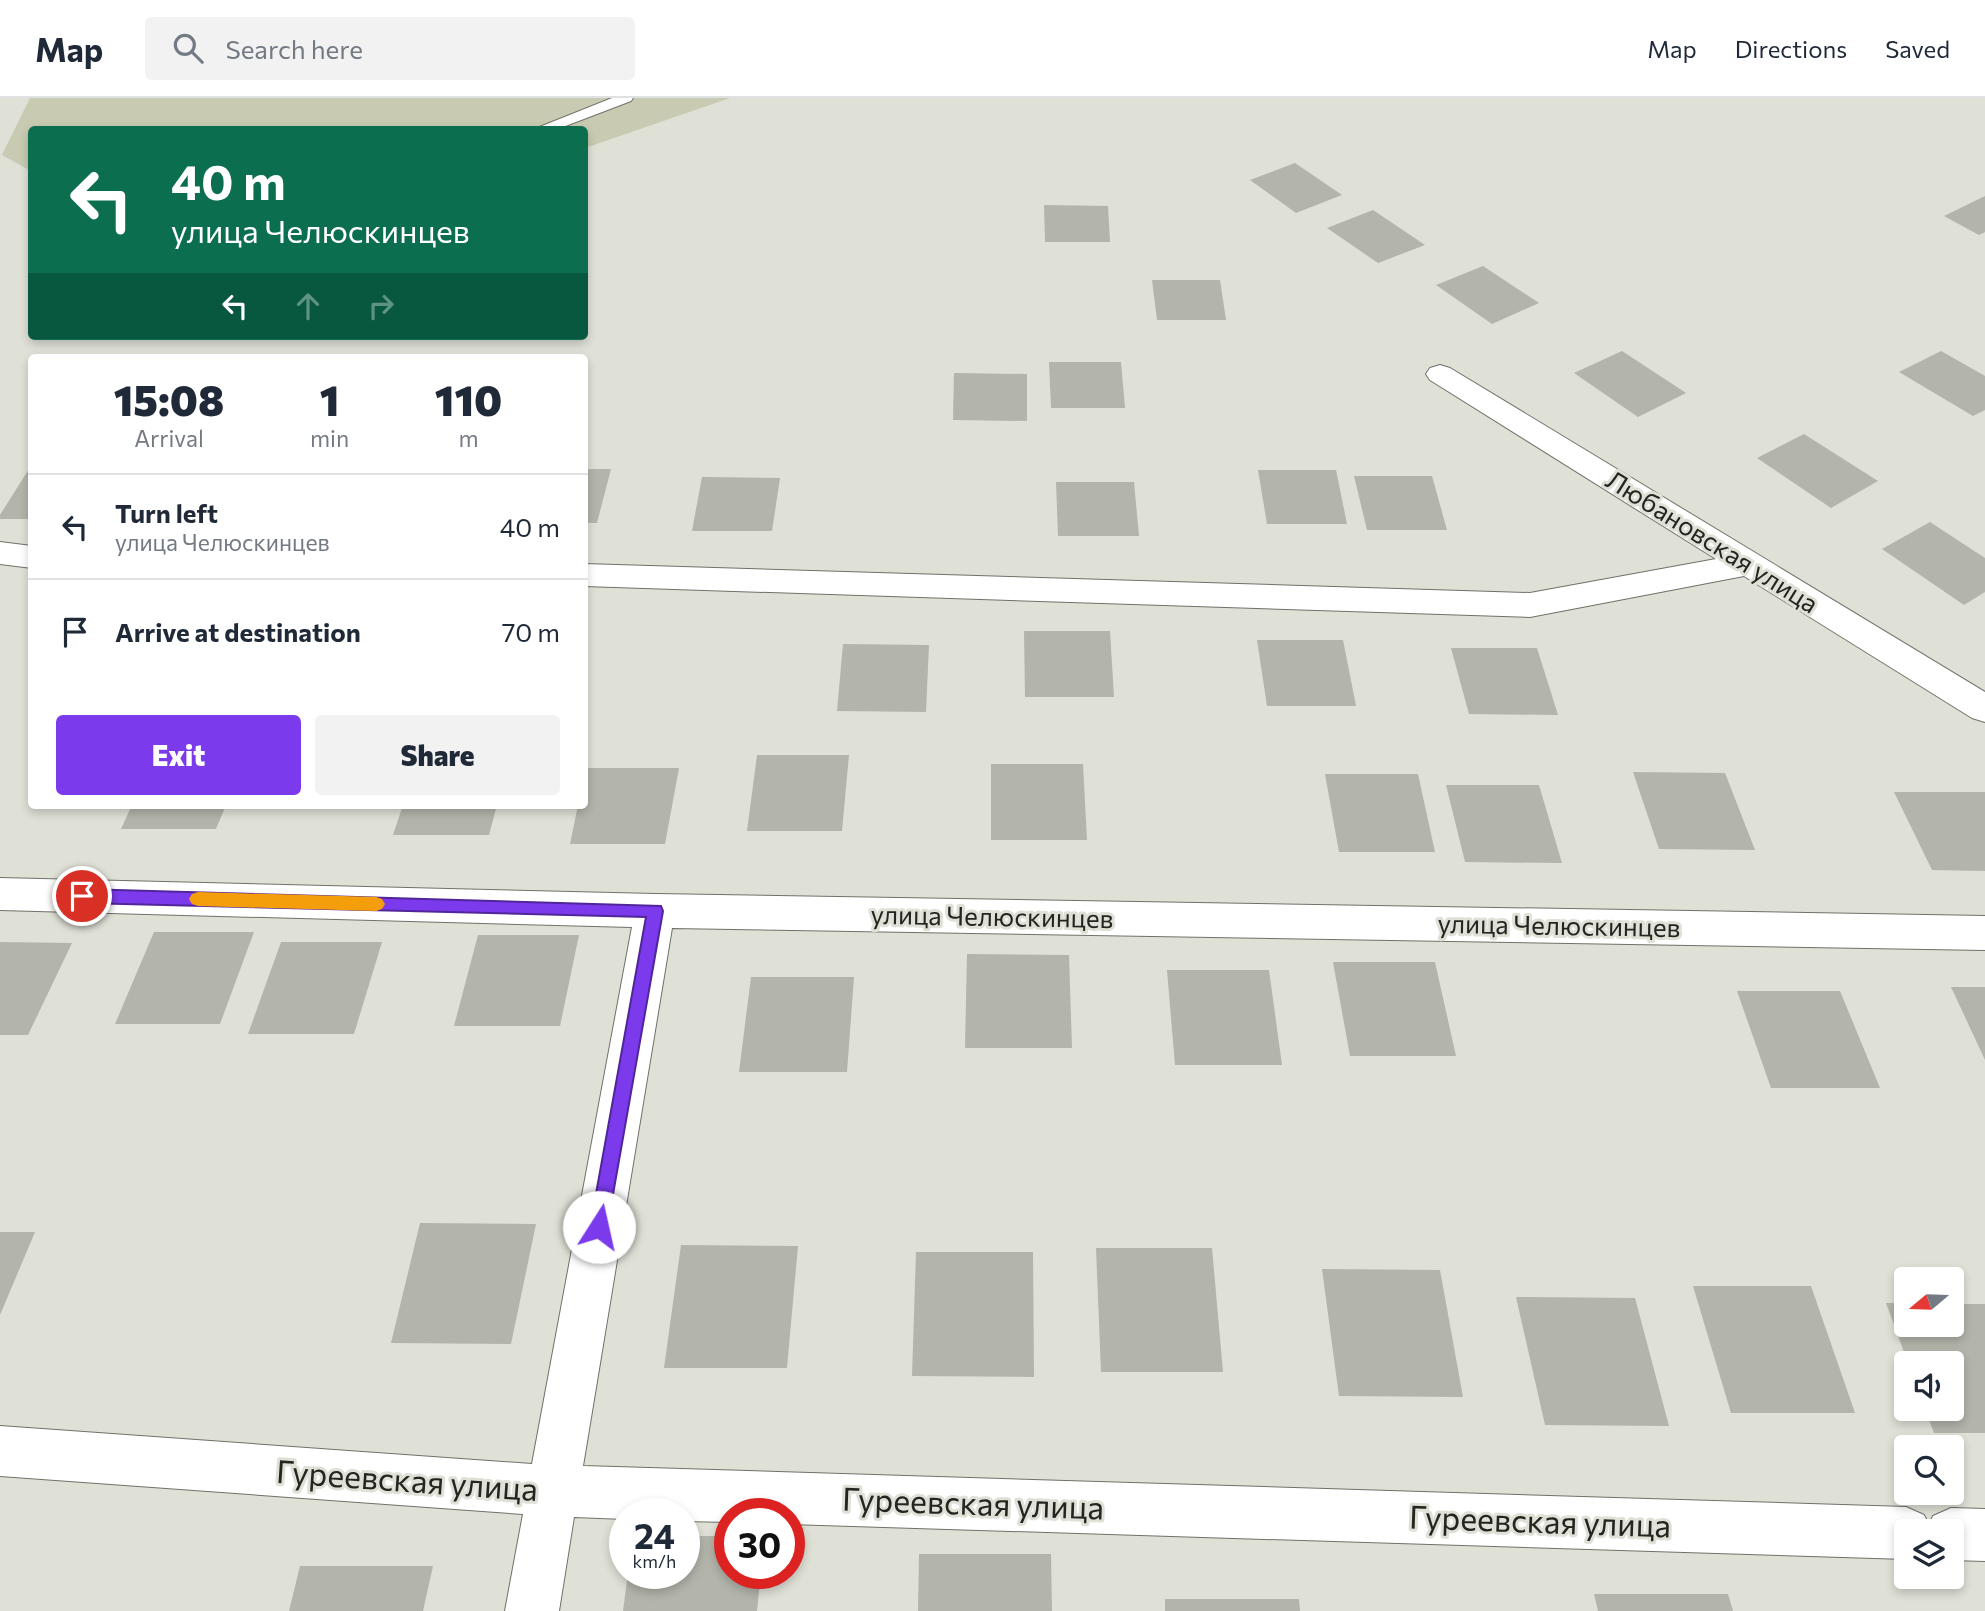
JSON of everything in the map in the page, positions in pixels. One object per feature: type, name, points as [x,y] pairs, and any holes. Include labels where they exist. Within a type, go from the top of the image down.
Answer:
[{"type":"street","name":"Любановская улица","points":[[1440,374],[1985,709]]},
{"type":"street","points":[[0,553],[28,556]]},
{"type":"street","points":[[588,575],[1530,605],[1748,564]]},
{"type":"street","name":"улица Челюскинцев","points":[[0,894],[655,911],[1985,933]]},
{"type":"street","points":[[531,1611],[655,911]]},
{"type":"street","name":"Гуреевская улица","points":[[0,1451],[553,1491],[1894,1533]]},
{"type":"street","points":[[1964,1534],[1985,1535]]},
{"type":"lane","points":[[550,126],[626,98]]},
{"type":"green space","points":[[30,98],[730,98],[588,147],[588,126],[28,126],[28,169],[2,155]]},
{"type":"building","points":[[1295,163],[1342,195],[1296,213],[1250,180]]},
{"type":"building","points":[[1985,196],[1985,232],[1979,235],[1944,216]]},
{"type":"building","points":[[1044,205],[1108,206],[1110,242],[1045,242]]},
{"type":"building","points":[[1373,210],[1425,245],[1378,263],[1327,228]]},
{"type":"building","points":[[1483,266],[1539,303],[1492,324],[1436,285]]},
{"type":"building","points":[[1152,280],[1220,280],[1226,320],[1157,320]]},
{"type":"building","points":[[1622,351],[1686,393],[1638,417],[1574,373]]},
{"type":"building","points":[[1941,351],[1985,376],[1985,410],[1973,416],[1899,372]]},
{"type":"building","points":[[1049,362],[1121,362],[1125,408],[1051,408]]},
{"type":"building","points":[[954,373],[1027,374],[1027,421],[953,420]]},
{"type":"building","points":[[1804,434],[1878,481],[1831,508],[1757,458]]},
{"type":"building","points":[[588,469],[611,469],[597,523],[588,523]]},
{"type":"building","points":[[28,470],[28,519],[0,519]]},
{"type":"building","points":[[1258,470],[1336,470],[1347,524],[1267,524]]},
{"type":"building","points":[[1354,476],[1432,476],[1447,530],[1367,530]]},
{"type":"building","points":[[702,477],[780,478],[772,531],[692,531]]},
{"type":"building","points":[[1056,482],[1134,482],[1139,536],[1058,536]]},
{"type":"building","points":[[1930,522],[1985,558],[1985,592],[1964,605],[1882,549]]},
{"type":"building","points":[[1024,631],[1110,631],[1114,697],[1025,697]]},
{"type":"building","points":[[1257,640],[1343,640],[1356,706],[1267,706]]},
{"type":"building","points":[[843,644],[929,645],[926,712],[837,711]]},
{"type":"building","points":[[1451,648],[1537,648],[1558,715],[1469,714]]},
{"type":"building","points":[[757,755],[849,755],[842,831],[747,831]]},
{"type":"building","points":[[991,764],[1083,764],[1087,840],[991,840]]},
{"type":"building","points":[[588,768],[679,768],[665,844],[570,844],[577,809],[588,809]]},
{"type":"building","points":[[1633,772],[1725,773],[1755,850],[1659,849]]},
{"type":"building","points":[[1325,774],[1418,774],[1435,852],[1339,852]]},
{"type":"building","points":[[1446,785],[1539,785],[1562,863],[1465,862]]},
{"type":"building","points":[[1894,792],[1985,792],[1985,871],[1932,870]]},
{"type":"building","points":[[130,809],[224,809],[216,829],[121,829]]},
{"type":"building","points":[[402,809],[496,809],[489,835],[393,835]]},
{"type":"building","points":[[154,932],[254,932],[220,1024],[115,1024]]},
{"type":"building","points":[[478,935],[579,935],[560,1026],[454,1026]]},
{"type":"building","points":[[0,942],[72,943],[28,1035],[0,1035]]},
{"type":"building","points":[[281,942],[382,942],[354,1034],[248,1034]]},
{"type":"building","points":[[967,954],[1069,955],[1072,1048],[965,1048]]},
{"type":"building","points":[[1333,962],[1435,962],[1456,1056],[1350,1056]]},
{"type":"building","points":[[1167,970],[1269,970],[1282,1065],[1175,1065]]},
{"type":"building","points":[[751,977],[854,977],[847,1072],[739,1072]]},
{"type":"building","points":[[1951,987],[1985,987],[1985,1060]]},
{"type":"building","points":[[1737,991],[1840,991],[1880,1088],[1771,1088]]},
{"type":"building","points":[[420,1223],[536,1224],[511,1344],[391,1343]]},
{"type":"building","points":[[0,1232],[35,1232],[0,1315]]},
{"type":"building","points":[[681,1245],[798,1246],[787,1368],[664,1368]]},
{"type":"building","points":[[1096,1248],[1212,1248],[1223,1372],[1101,1372]]},
{"type":"building","points":[[916,1252],[1033,1252],[1034,1377],[912,1376]]},
{"type":"building","points":[[1322,1269],[1440,1270],[1463,1397],[1339,1396]]},
{"type":"building","points":[[1693,1286],[1811,1286],[1855,1413],[1731,1413]]},
{"type":"building","points":[[1516,1297],[1635,1298],[1669,1426],[1545,1425]]},
{"type":"building","points":[[1886,1303],[1894,1303],[1894,1325]]},
{"type":"building","points":[[1964,1304],[1985,1304],[1985,1433],[1934,1433],[1930,1421],[1964,1421],[1964,1351],[1904,1351],[1898,1337],[1964,1337]]},
{"type":"building","points":[[700,1536],[714,1536],[714,1589],[759,1589],[757,1611],[623,1611],[626,1589],[700,1589]]},
{"type":"building","points":[[919,1554],[1051,1554],[1052,1611],[918,1611]]},
{"type":"building","points":[[300,1566],[433,1566],[423,1611],[289,1611]]},
{"type":"building","points":[[1594,1594],[1728,1594],[1733,1611],[1598,1611]]},
{"type":"building","points":[[1165,1599],[1299,1599],[1300,1611],[1165,1611]]},
{"type":"slow traffic","points":[[198,899],[376,904]]},
{"type":"route","points":[[82,896],[655,911],[599,1227]]}]
